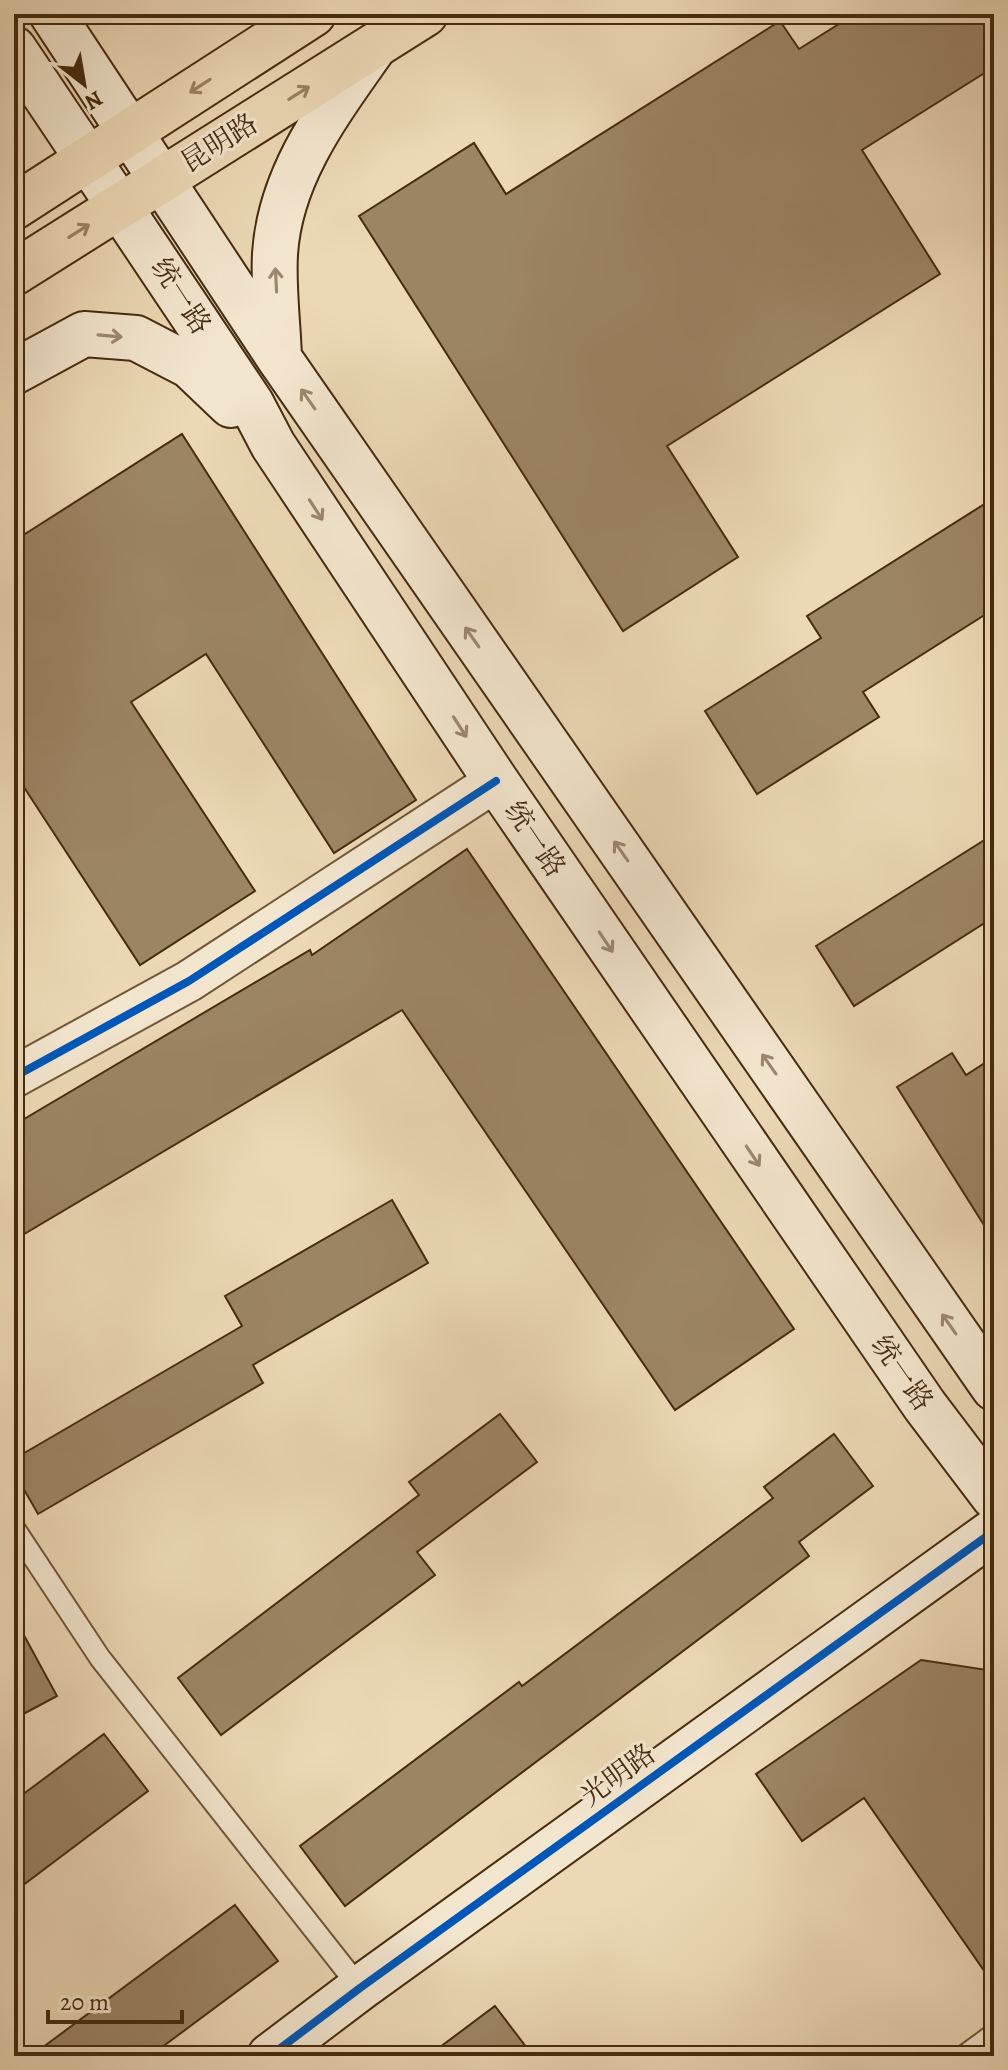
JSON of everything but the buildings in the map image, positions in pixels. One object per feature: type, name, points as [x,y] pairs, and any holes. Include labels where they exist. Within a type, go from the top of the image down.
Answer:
[{"type":"main road","name":"统一路","points":[[52,14],[279,358],[994,1388]]},
{"type":"main road","name":"昆明路","points":[[14,207],[313,14]]},
{"type":"main road","name":"昆明路","points":[[14,273],[425,14]]},
{"type":"main road","points":[[279,358],[275,254],[284,200],[314,133],[374,47]]},
{"type":"main road","name":"统一路","points":[[14,49],[120,204],[251,403],[273,445],[496,781],[925,1406],[994,1497]]},
{"type":"main road","points":[[14,372],[84,334],[136,338],[190,366],[273,445]]},
{"type":"main road","name":"光明路","points":[[270,2056],[994,1531]]},
{"type":"street","points":[[14,1077],[189,981],[496,781]]},
{"type":"lane","points":[[14,1528],[100,1658],[360,1988]]},
{"type":"lane","points":[[964,2056],[994,2034]]},
{"type":"cycle path","points":[[14,1077],[189,981],[496,781]]},
{"type":"cycle path","points":[[270,2056],[994,1531]]}]
